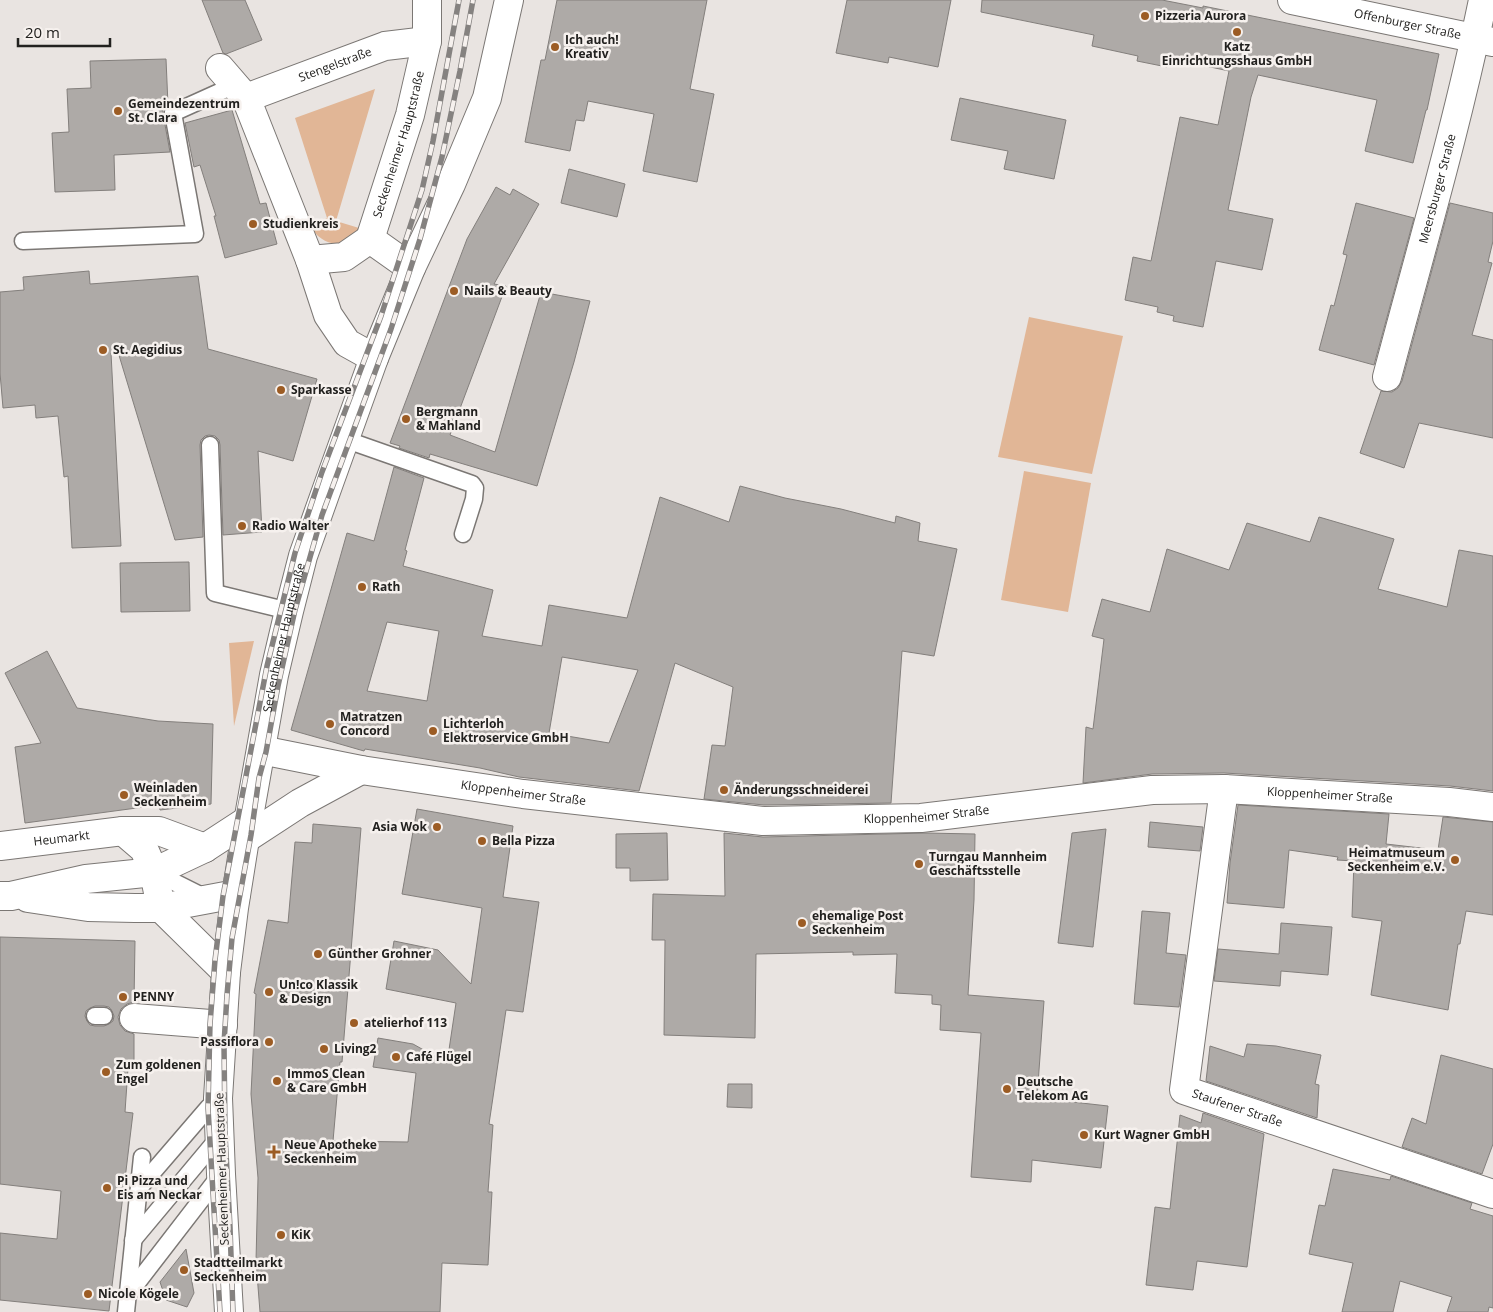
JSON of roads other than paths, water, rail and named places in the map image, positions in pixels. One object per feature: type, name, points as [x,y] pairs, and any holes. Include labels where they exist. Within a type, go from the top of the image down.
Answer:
[{"type":"street","name":"Seckenheimer Hauptstraße","points":[[370,239],[410,115],[426,41],[427,0]]},
{"type":"street","name":"Seckenheimer Hauptstraße","points":[[229,1312],[218,1098],[226,972],[246,830],[274,675],[303,556],[374,358],[411,268],[451,184],[487,98],[509,0]]},
{"type":"street","name":"Offenburger Straße","points":[[1292,0],[1484,40]]},
{"type":"street","name":"Meersburger Straße","points":[[1387,377],[1438,187],[1484,40],[1483,0]]},
{"type":"street","name":"Stengelstraße","points":[[234,84],[384,46],[426,41]]},
{"type":"street","points":[[234,84],[310,260],[328,315],[347,343],[374,358]]},
{"type":"street","points":[[310,260],[344,257],[370,239],[411,268]]},
{"type":"street","name":"Kloppenheimer Straße","points":[[261,750],[361,770],[523,794],[763,821],[920,818],[1152,790],[1224,789],[1449,802],[1493,807]]},
{"type":"street","points":[[6,896],[86,879],[154,872],[246,830],[361,770]]},
{"type":"street","name":"Staufener Straße","points":[[1224,789],[1184,1090],[1493,1194]]},
{"type":"street","points":[[123,831],[144,849],[154,872],[161,908],[226,972]]},
{"type":"street","name":"Heumarkt","points":[[0,846],[123,831],[159,831],[205,848]]},
{"type":"street","points":[[6,896],[88,907],[161,908],[236,894]]},
{"type":"street","points":[[134,1018],[223,1025]]},
{"type":"lane","points":[[23,242],[195,234],[173,113],[234,84]]},
{"type":"lane","points":[[344,439],[472,484],[475,492],[463,534]]},
{"type":"lane","points":[[210,445],[216,593],[289,611]]},
{"type":"lane","points":[[154,872],[207,899],[232,925]]},
{"type":"lane","points":[[140,1187],[218,1098]]},
{"type":"lane","points":[[133,1240],[220,1136]]},
{"type":"lane","points":[[126,1304],[142,1157]]},
{"type":"lane","points":[[126,1304],[221,1174]]},
{"type":"railway","points":[[220,1312],[208,1108],[210,1024],[223,896],[267,666],[295,553],[322,472],[381,316],[422,190],[459,0]]},
{"type":"railway","points":[[233,1312],[225,1134],[224,1044],[232,938],[251,835],[259,778],[295,610],[322,515],[391,329],[420,239],[442,157],[473,0]]},
{"type":"place","name":"Pizzeria Aurora","points":[[1145,16]]},
{"type":"place","name":"Katz Einrichtungsshaus GmbH","points":[[1237,32]]},
{"type":"place","name":"Ich auch! Kreativ","points":[[555,47]]},
{"type":"place","name":"Gemeindezentrum St. Clara","points":[[118,111]]},
{"type":"place","name":"Studienkreis","points":[[253,224]]},
{"type":"place","name":"Nails & Beauty","points":[[454,291]]},
{"type":"place","name":"St. Aegidius","points":[[103,350]]},
{"type":"place","name":"Sparkasse","points":[[281,390]]},
{"type":"place","name":"Bergmann & Mahland","points":[[406,419]]},
{"type":"place","name":"Radio Walter","points":[[242,526]]},
{"type":"place","name":"Rath","points":[[362,587]]},
{"type":"place","name":"Matratzen Concord","points":[[330,724]]},
{"type":"place","name":"Lichterloh Elektroservice GmbH","points":[[433,731]]},
{"type":"place","name":"Änderungsschneiderei","points":[[724,790]]},
{"type":"place","name":"Weinladen Seckenheim","points":[[124,795]]},
{"type":"place","name":"Asia Wok","points":[[437,827]]},
{"type":"place","name":"Bella Pizza","points":[[482,841]]},
{"type":"place","name":"Heimatmuseum Seckenheim e.V.","points":[[1455,860]]},
{"type":"place","name":"Turngau Mannheim Geschäftsstelle","points":[[919,864]]},
{"type":"place","name":"ehemalige Post Seckenheim","points":[[802,923]]},
{"type":"place","name":"Günther Grohner","points":[[318,954]]},
{"type":"place","name":"Un!co Klassik & Design","points":[[269,992]]},
{"type":"place","name":"PENNY","points":[[123,997]]},
{"type":"place","name":"atelierhof 113","points":[[354,1023]]},
{"type":"place","name":"Passiflora","points":[[269,1042]]},
{"type":"place","name":"Living2","points":[[324,1049]]},
{"type":"place","name":"Café Flügel","points":[[396,1057]]},
{"type":"place","name":"Zum goldenen Engel","points":[[106,1072]]},
{"type":"place","name":"ImmoS Clean & Care GmbH","points":[[277,1081]]},
{"type":"place","name":"Deutsche Telekom AG","points":[[1007,1089]]},
{"type":"place","name":"Kurt Wagner GmbH","points":[[1084,1135]]},
{"type":"place","name":"Neue Apotheke Seckenheim","points":[[274,1152]]},
{"type":"place","name":"Pi Pizza und Eis am Neckar","points":[[107,1188]]},
{"type":"place","name":"KiK","points":[[281,1235]]},
{"type":"place","name":"Stadtteilmarkt Seckenheim","points":[[184,1270]]},
{"type":"place","name":"Nicole Kögele","points":[[88,1294]]}]
